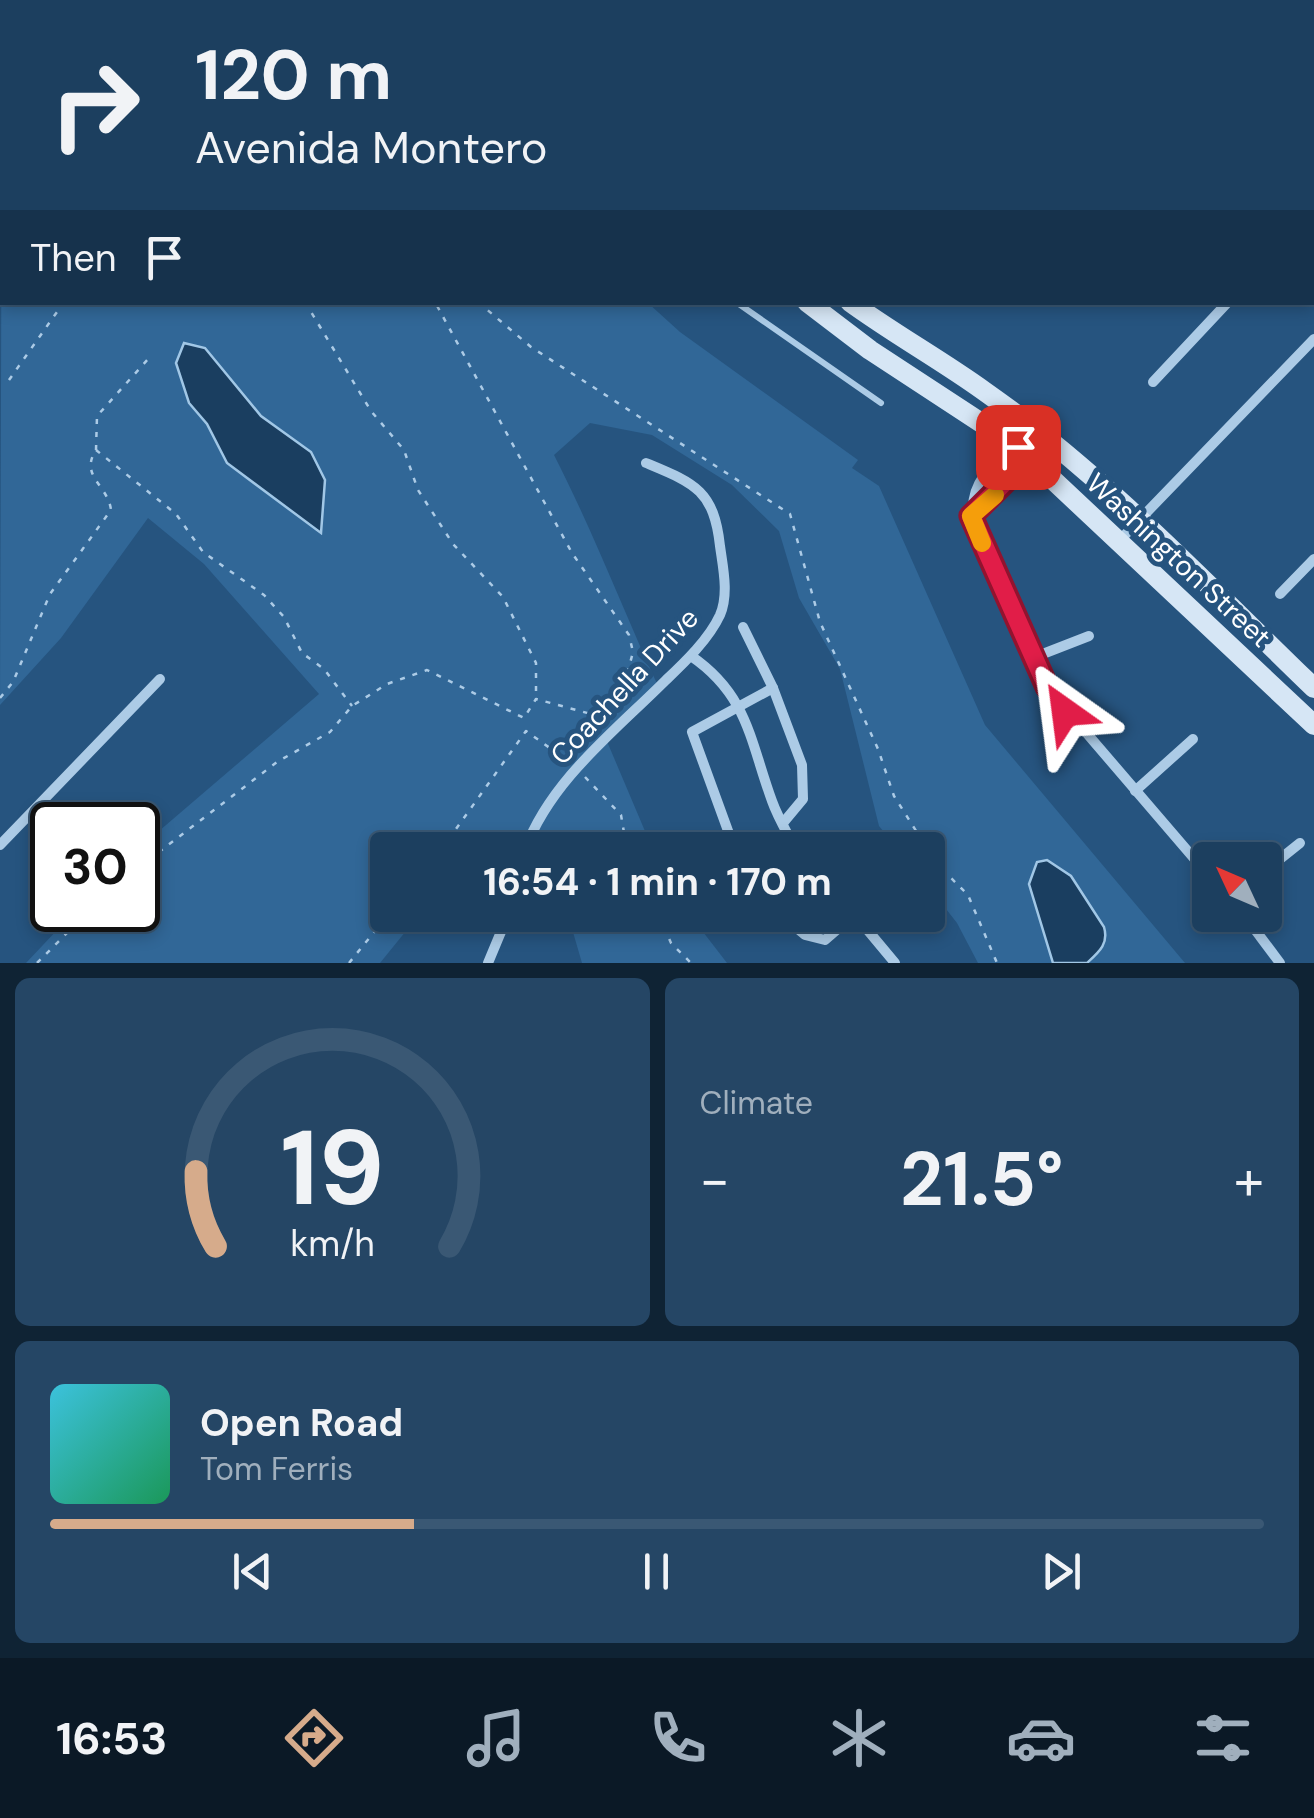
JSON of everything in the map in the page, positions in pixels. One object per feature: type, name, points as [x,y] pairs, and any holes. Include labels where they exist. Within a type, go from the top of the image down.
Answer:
[{"type":"main road","name":"Washington Street","points":[[811,305],[870,350],[1018,447],[1314,725]]},
{"type":"main road","name":"Washington Street","points":[[855,305],[984,390],[1140,519],[1314,688]]},
{"type":"street","points":[[1153,382],[1225,305]]},
{"type":"street","points":[[1120,540],[1314,339]]},
{"type":"street","points":[[1018,447],[997,460],[977,483],[971,516],[1047,687],[1192,856]]},
{"type":"street","points":[[971,516],[1002,486],[1018,447]]},
{"type":"street","name":"Coachella Drive","points":[[531,832],[577,769],[690,656],[720,614],[725,586],[716,514],[694,483],[646,462]]},
{"type":"street","points":[[1280,594],[1314,559]]},
{"type":"street","points":[[743,627],[802,765],[803,799],[783,823]]},
{"type":"street","points":[[1035,657],[1090,636]]},
{"type":"street","points":[[690,656],[720,676],[738,703],[787,832]]},
{"type":"street","points":[[0,845],[160,679]]},
{"type":"street","points":[[728,832],[692,732],[738,703],[772,688]]},
{"type":"street","points":[[1135,790],[1194,739]]},
{"type":"street","points":[[1282,857],[1300,843]]},
{"type":"street","points":[[488,963],[501,932]]},
{"type":"street","points":[[802,932],[825,940],[835,932]]},
{"type":"street","points":[[869,932],[895,963]]},
{"type":"street","points":[[1257,932],[1280,963]]},
{"type":"lane","points":[[740,305],[882,403]]},
{"type":"lane","points":[[984,474],[1002,486]]},
{"type":"path","points":[[8,380],[62,305]]},
{"type":"path","points":[[307,305],[371,410],[404,450],[418,490],[454,544],[503,596],[536,663],[536,699],[524,718],[526,731],[454,832]]},
{"type":"path","points":[[437,305],[506,425],[572,554],[629,635],[632,652],[628,671],[606,707],[591,714],[536,699]]},
{"type":"path","points":[[481,305],[531,348],[790,514],[820,622],[878,749],[894,796],[937,864],[968,896],[997,963]]},
{"type":"path","points":[[0,698],[14,682],[50,594],[112,510],[110,498],[89,472],[88,462],[96,450],[97,416],[149,358]]},
{"type":"path","points":[[96,450],[176,514],[202,552],[264,595],[284,617],[302,653],[324,670],[352,706]]},
{"type":"path","points":[[160,851],[276,762],[330,732],[352,706],[387,684],[427,670],[524,718]]},
{"type":"path","points":[[526,731],[577,769],[621,815],[624,832]]},
{"type":"path","points":[[37,963],[68,932]]},
{"type":"path","points":[[349,963],[374,932]]},
{"type":"path","points":[[667,932],[691,963]]},
{"type":"shaded area","points":[[1,305],[650,305],[680,332],[858,460],[852,468],[879,486],[985,725],[1185,963],[978,963],[945,908],[945,832],[884,832],[879,826],[840,669],[799,598],[779,531],[732,485],[652,435],[590,423],[554,455],[659,688],[606,739],[645,832],[370,832],[370,932],[405,932],[380,963],[26,963],[55,932],[160,932],[160,830],[319,694],[204,564],[148,518],[61,638],[0,705]]},
{"type":"shaded area","points":[[184,343],[205,348],[261,416],[311,452],[325,480],[321,533],[227,463],[207,424],[189,403],[176,363]]},
{"type":"shaded area","points":[[1047,860],[1071,876],[1104,927],[1104,943],[1087,963],[1053,963],[1029,884],[1037,862]]},
{"type":"shaded area","points":[[573,932],[703,932],[727,963],[582,963]]},
{"type":"slow traffic","points":[[982,543],[971,516],[995,495]]},
{"type":"route","points":[[1018,447],[1009,478],[971,516],[1047,687],[1065,712]]}]
